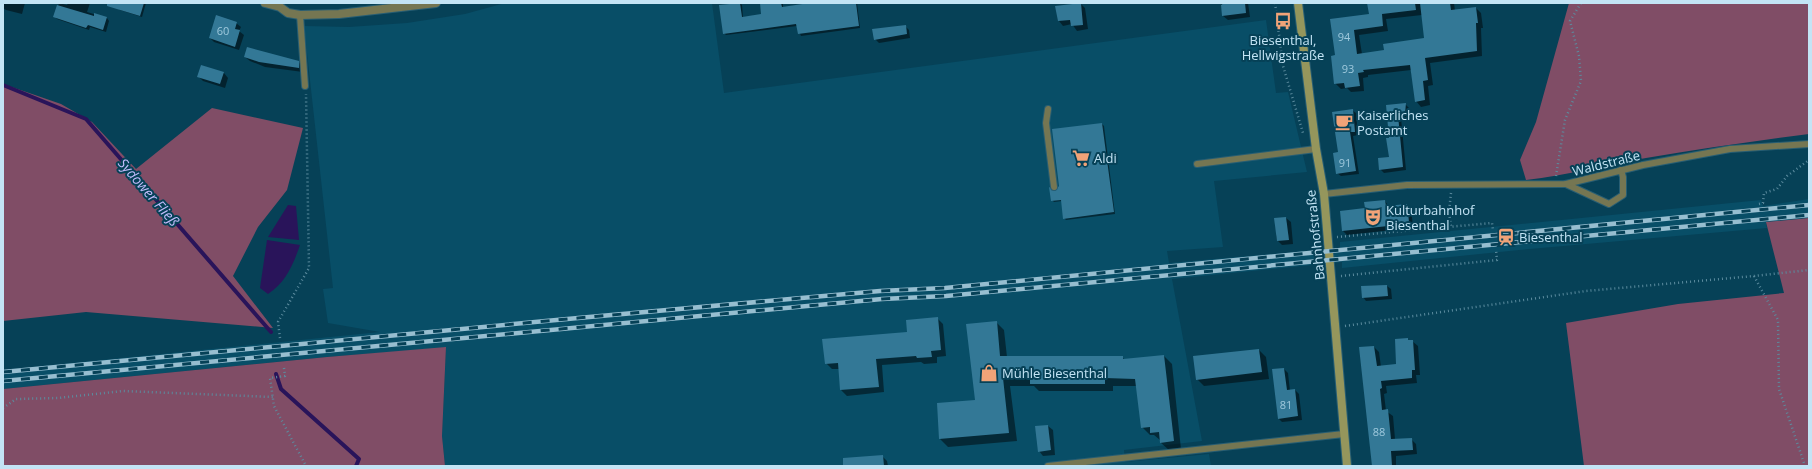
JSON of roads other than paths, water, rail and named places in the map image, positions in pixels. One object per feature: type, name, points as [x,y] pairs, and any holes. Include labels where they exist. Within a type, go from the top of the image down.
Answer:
[{"type":"main road","name":"Bahnhofstraße","points":[[1298,3],[1316,149],[1324,194],[1347,466]]},
{"type":"street","points":[[264,3],[280,5],[288,13],[300,15],[339,14],[436,3]]},
{"type":"lane","points":[[300,15],[305,86]]},
{"type":"lane","points":[[1048,109],[1046,123],[1054,187]]},
{"type":"lane","name":"Waldstraße","points":[[1324,194],[1407,185],[1566,184],[1621,170],[1730,149],[1809,144]]},
{"type":"lane","points":[[1198,164],[1316,149]]},
{"type":"lane","points":[[1566,184],[1609,204],[1623,195],[1623,177],[1621,170]]},
{"type":"lane","points":[[1048,466],[1344,434]]},
{"type":"waterway","name":"Sydower Fließ","points":[[3,85],[86,119],[271,332]]},
{"type":"waterway","name":"Sydower Fließ","points":[[276,374],[281,389],[359,459],[356,466]]},
{"type":"railway","points":[[3,372],[880,291],[945,288],[1809,205]]},
{"type":"railway","points":[[3,381],[882,299],[946,296],[1809,215]]},
{"type":"place","name":"Biesenthal, Hellwigstraße","points":[[1283,21]]},
{"type":"place","name":"Kaiserliches Postamt","points":[[1344,122]]},
{"type":"place","name":"Aldi","points":[[1081,158]]},
{"type":"place","name":"Kulturbahnhof Biesenthal","points":[[1373,217]]},
{"type":"place","name":"Biesenthal","points":[[1506,237]]},
{"type":"place","name":"Mühle Biesenthal","points":[[989,373]]}]
